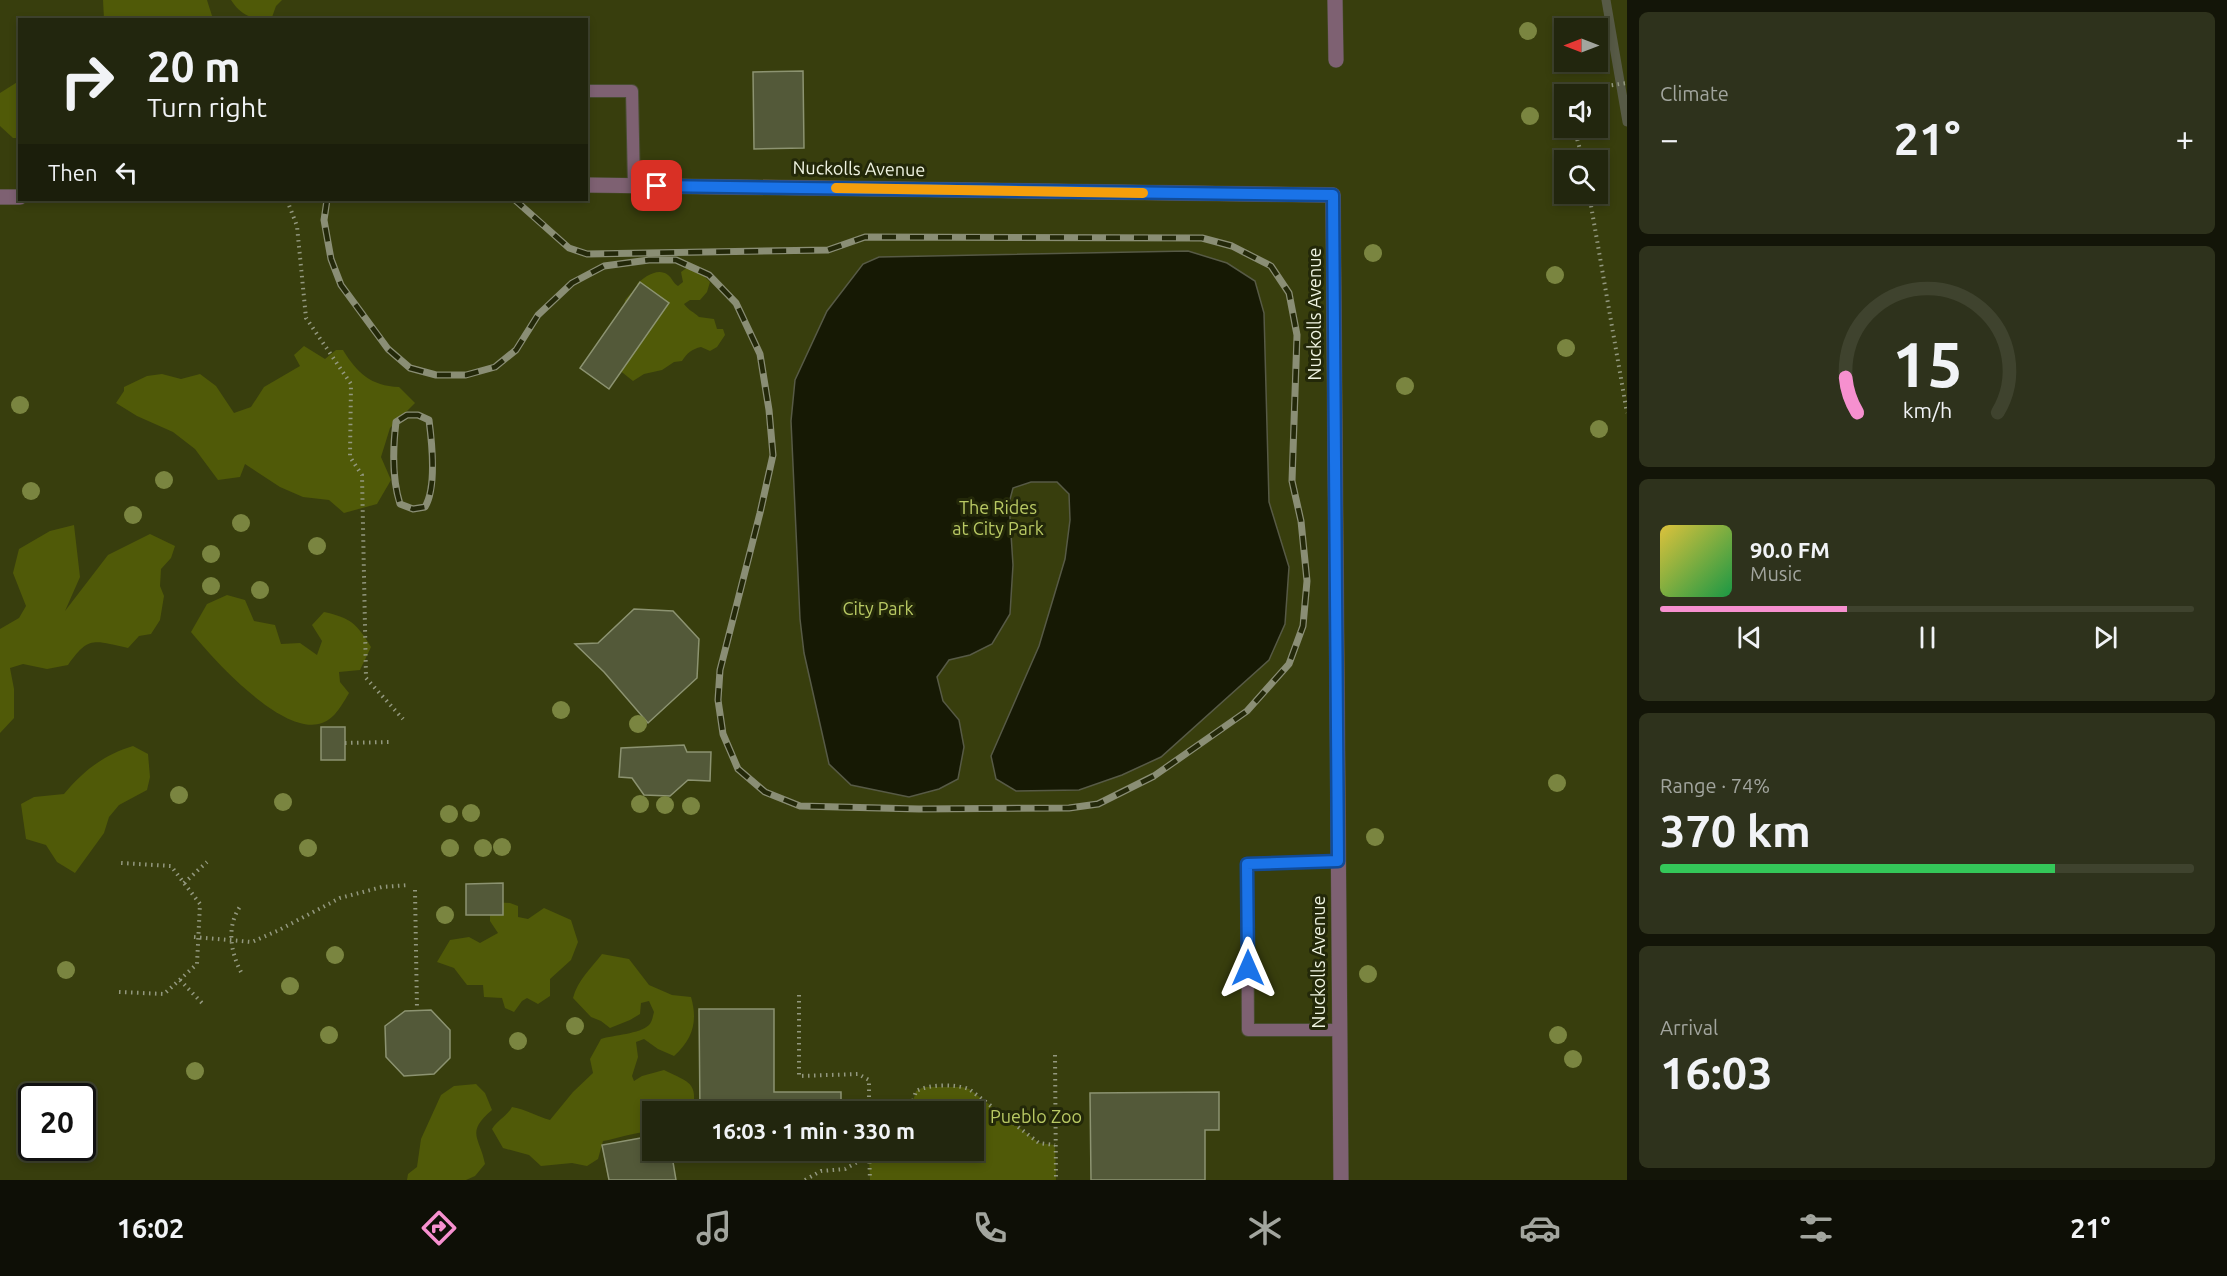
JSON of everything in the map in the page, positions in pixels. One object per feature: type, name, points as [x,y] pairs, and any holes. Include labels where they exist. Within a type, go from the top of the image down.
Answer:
[{"type":"street","points":[[1335,0],[1336,60]]},
{"type":"street","name":"Nuckolls Avenue","points":[[588,185],[1333,195],[1341,1180]]},
{"type":"street","points":[[0,197],[18,197]]},
{"type":"lane","points":[[588,91],[632,91],[634,186]]},
{"type":"lane","points":[[1338,861],[1247,864],[1248,1030],[1339,1030]]},
{"type":"path","points":[[1608,86],[1627,83]]},
{"type":"path","points":[[287,201],[297,226],[306,318],[351,384],[350,457],[362,476],[366,678],[403,719]]},
{"type":"path","points":[[1591,204],[1627,413]]},
{"type":"path","points":[[345,743],[389,742]]},
{"type":"path","points":[[184,883],[207,862]]},
{"type":"path","points":[[119,992],[164,994],[197,964],[200,904],[171,866],[121,863]]},
{"type":"path","points":[[197,937],[252,942],[340,898],[382,887],[409,885]]},
{"type":"path","points":[[415,890],[417,1010]]},
{"type":"path","points":[[241,972],[233,955],[232,940],[233,920],[242,904]]},
{"type":"path","points":[[180,980],[202,1003]]},
{"type":"path","points":[[799,995],[799,1076],[858,1074],[869,1080],[869,1101]]},
{"type":"path","points":[[1055,1055],[1056,1180]]},
{"type":"path","points":[[913,1101],[916,1091],[924,1087],[969,1089],[1039,1143],[1055,1145]]},
{"type":"path","points":[[805,1180],[821,1171],[845,1169],[861,1161]]},
{"type":"path","points":[[869,1161],[870,1180]]},
{"type":"green space","name":"City Park","points":[[0,0],[1627,0],[1627,1180],[0,1180]]},
{"type":"green space","points":[[103,0],[207,0],[213,18],[104,18]]},
{"type":"green space","points":[[231,0],[282,0],[276,6],[272,18],[255,18],[239,10]]},
{"type":"green space","points":[[18,82],[18,138],[13,138],[0,126],[0,93]]},
{"type":"green space","points":[[688,267],[697,269],[710,282],[707,292],[700,300],[690,300],[684,304],[699,317],[714,319],[717,329],[723,329],[725,335],[717,347],[710,351],[701,347],[695,349],[682,361],[674,362],[662,370],[644,374],[633,381],[618,369],[625,300],[631,293],[638,295],[640,288],[637,284],[656,272],[668,275],[678,286],[683,282],[681,272]]},
{"type":"green space","points":[[304,346],[325,359],[336,350],[343,350],[359,372],[380,384],[399,387],[415,403],[390,428],[381,457],[391,480],[377,504],[344,513],[329,500],[303,497],[280,487],[245,464],[240,477],[218,480],[195,449],[173,432],[137,416],[116,403],[124,387],[147,376],[162,374],[181,379],[200,374],[216,386],[234,413],[251,407],[264,387],[300,366],[294,355]]},
{"type":"green space","points":[[74,525],[80,577],[65,611],[108,555],[150,534],[175,546],[171,558],[161,569],[160,586],[164,596],[160,620],[151,634],[139,636],[128,648],[100,642],[93,643],[81,649],[68,665],[47,669],[23,664],[10,668],[14,689],[14,718],[0,733],[0,629],[19,618],[26,606],[13,573],[19,549],[50,531]]},
{"type":"green space","points":[[227,595],[245,600],[254,621],[275,625],[281,644],[300,643],[317,655],[322,641],[312,625],[324,612],[347,619],[361,632],[371,647],[360,670],[339,672],[340,682],[349,693],[331,718],[322,723],[306,724],[288,719],[269,708],[232,677],[191,632],[207,604]]},
{"type":"green space","points":[[133,746],[148,754],[150,777],[147,790],[119,805],[109,817],[104,833],[75,873],[57,862],[46,845],[26,839],[21,804],[34,797],[64,794],[95,764]]},
{"type":"green space","points":[[490,902],[510,903],[518,906],[518,917],[528,919],[544,908],[571,920],[578,942],[571,960],[550,979],[550,996],[538,1004],[527,998],[514,1012],[505,1008],[502,998],[484,997],[483,985],[467,985],[454,968],[437,962],[450,940],[469,937],[480,943],[498,933],[490,921]]},
{"type":"green space","points":[[602,954],[629,959],[649,985],[672,995],[691,997],[694,1022],[686,1043],[674,1056],[644,1039],[636,1042],[638,1057],[632,1076],[634,1081],[642,1076],[664,1070],[690,1084],[693,1088],[694,1101],[642,1101],[642,1133],[603,1141],[598,1159],[587,1166],[572,1163],[541,1166],[529,1155],[503,1148],[492,1129],[512,1107],[550,1120],[573,1092],[593,1073],[590,1059],[601,1039],[645,1028],[653,1017],[654,1012],[649,1001],[641,1003],[640,1014],[610,1028],[591,1017],[573,998],[581,980]]},
{"type":"green space","points":[[476,1084],[485,1093],[492,1110],[479,1124],[476,1136],[485,1164],[475,1176],[466,1180],[407,1180],[408,1174],[417,1167],[421,1139],[441,1095],[454,1086]]},
{"type":"green space","points":[[924,1087],[969,1089],[1039,1143],[1055,1145],[1056,1180],[870,1180],[869,1161],[984,1161],[984,1101],[913,1101],[916,1091]]},
{"type":"shaded area","points":[[1188,251],[1227,263],[1255,281],[1264,313],[1269,502],[1289,567],[1285,624],[1269,660],[1161,757],[1122,775],[1079,790],[1016,791],[996,779],[991,756],[1039,646],[1065,559],[1070,520],[1069,494],[1057,482],[1031,482],[1013,488],[1009,503],[1013,565],[1010,614],[992,644],[970,655],[949,660],[937,677],[943,701],[959,720],[964,747],[958,779],[939,789],[909,797],[851,785],[829,764],[804,653],[800,619],[791,421],[795,380],[827,311],[863,264],[879,257]]},
{"type":"building","points":[[803,71],[804,148],[754,149],[753,72]]},
{"type":"building","points":[[640,282],[669,303],[609,389],[580,368]]},
{"type":"building","points":[[634,609],[673,611],[699,639],[697,678],[648,723],[604,672],[575,644],[598,643]]},
{"type":"building","points":[[321,727],[345,727],[345,760],[321,760]]},
{"type":"building","points":[[684,745],[687,752],[711,752],[710,781],[688,780],[670,796],[644,795],[632,778],[619,777],[621,748]]},
{"type":"building","points":[[503,883],[503,915],[466,915],[466,884]]},
{"type":"building","points":[[699,1009],[774,1009],[774,1092],[841,1092],[841,1101],[700,1101]]},
{"type":"building","points":[[431,1010],[450,1030],[450,1058],[434,1074],[404,1076],[386,1057],[385,1026],[405,1011]]},
{"type":"building","points":[[1219,1092],[1219,1130],[1205,1130],[1205,1180],[1091,1180],[1090,1093]]},
{"type":"building","points":[[642,1138],[642,1161],[673,1161],[676,1180],[609,1180],[602,1145]]},
{"type":"waterway","points":[[1606,0],[1627,122]]},
{"type":"railway","points":[[327,201],[324,220],[331,259],[341,285],[388,349],[410,368],[436,375],[466,375],[495,367],[516,350],[538,315],[572,283],[604,266],[649,260],[676,260],[709,275],[736,303],[760,354],[773,455],[720,670],[718,700],[723,734],[738,769],[765,792],[800,806],[919,809],[1069,808],[1098,804],[1154,776],[1247,711],[1289,664],[1303,626],[1307,581],[1301,521],[1292,481],[1297,335],[1289,293],[1271,266],[1232,246],[1202,238],[865,237],[828,250],[587,254],[569,248],[516,201]]},
{"type":"railway","points":[[407,415],[418,415],[429,420],[432,452],[429,498],[425,507],[413,509],[400,504],[394,474],[396,422],[407,415]]},
{"type":"slow traffic","points":[[836,188],[1143,193]]},
{"type":"route","points":[[657,186],[1333,195],[1338,861],[1247,864],[1248,968]]},
{"type":"park label","name":"The Rides at City Park","points":[[998,518]]},
{"type":"park label","name":"Pueblo Zoo","points":[[1036,1117]]}]
